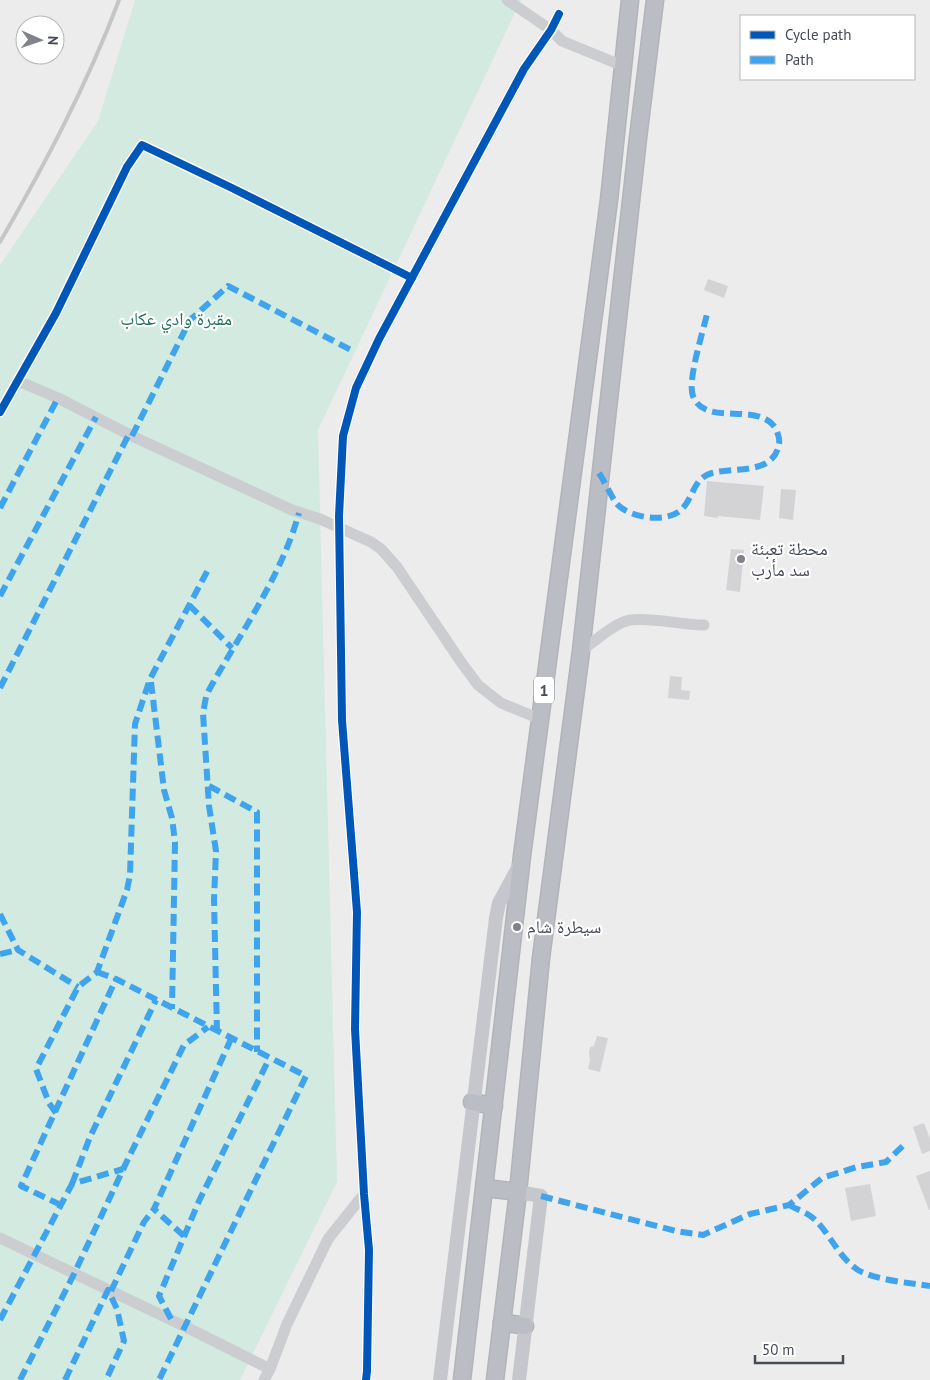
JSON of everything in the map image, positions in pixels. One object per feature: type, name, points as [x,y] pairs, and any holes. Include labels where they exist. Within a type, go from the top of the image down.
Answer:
[{"type":"highway","name":"1","points":[[462,1380],[522,856],[609,200],[630,0]]},
{"type":"highway","name":"1","points":[[495,1380],[518,1192],[544,938],[581,651],[655,0]]},
{"type":"highway","points":[[472,1102],[494,1106]]},
{"type":"highway","points":[[484,1188],[518,1192]]},
{"type":"highway","points":[[502,1322],[525,1326]]},
{"type":"main road","points":[[440,1380],[472,1102],[496,918],[499,903],[515,874],[522,856]]},
{"type":"main road","points":[[518,1192],[541,1196],[519,1380]]},
{"type":"street","points":[[507,0],[551,30],[562,41],[623,66]]},
{"type":"street","points":[[366,1380],[369,1250],[355,1029],[357,912],[342,720],[340,528],[343,436],[356,388],[379,339],[524,69],[551,30],[559,14]]},
{"type":"street","points":[[0,412],[56,314],[126,167],[142,146],[232,188],[412,278]]},
{"type":"street","points":[[18,381],[58,398],[132,436],[292,510],[320,519],[371,542],[390,557],[478,685],[501,703],[540,719]]},
{"type":"street","points":[[581,651],[610,629],[628,620],[657,620],[684,624],[704,624]]},
{"type":"street","points":[[264,1380],[287,1324],[328,1239],[364,1194]]},
{"type":"street","points":[[0,1238],[186,1326],[270,1369]]},
{"type":"green space","name":"مقبرة وادي عكاب","points":[[135,0],[521,0],[318,430],[337,1182],[240,1380],[0,1380],[0,265],[98,121]]},
{"type":"building","points":[[708,279],[728,286],[724,298],[704,290]]},
{"type":"building","points":[[707,481],[764,486],[760,520],[704,516]]},
{"type":"building","points":[[781,489],[796,490],[793,520],[779,518]]},
{"type":"building","points":[[731,549],[744,550],[740,592],[726,590]]},
{"type":"building","points":[[670,676],[682,677],[681,690],[690,691],[689,700],[668,698]]},
{"type":"building","points":[[597,1036],[608,1038],[600,1072],[588,1069],[590,1047],[594,1046]]},
{"type":"building","points":[[924,1123],[930,1139],[930,1151],[922,1154],[913,1127]]},
{"type":"building","points":[[930,1171],[930,1210],[929,1210],[916,1176]]},
{"type":"building","points":[[870,1184],[876,1216],[851,1221],[845,1188]]},
{"type":"railway","points":[[0,242],[64,124],[107,32],[119,0]]},
{"type":"marked path","points":[[132,436],[190,320],[228,286],[355,352]]},
{"type":"marked path","points":[[599,473],[616,503],[622,508],[638,515],[658,518],[676,514],[682,509],[697,483],[706,475],[721,471],[752,468],[770,461],[776,454],[779,436],[776,429],[768,421],[758,416],[709,411],[699,405],[693,396],[692,379],[707,314]]},
{"type":"marked path","points":[[0,508],[58,398]]},
{"type":"marked path","points":[[0,596],[96,417]]},
{"type":"marked path","points":[[0,688],[129,434]]},
{"type":"marked path","points":[[217,1032],[214,900],[216,851],[209,806],[203,713],[209,690],[282,560],[299,513]]},
{"type":"marked path","points":[[56,1113],[49,1103],[36,1069],[78,987],[97,972],[127,890],[130,875],[135,724],[150,679],[210,566]]},
{"type":"marked path","points":[[189,605],[232,648]]},
{"type":"marked path","points":[[151,682],[164,790],[172,818],[175,842],[172,1009]]},
{"type":"marked path","points":[[209,786],[257,812],[257,1052]]},
{"type":"marked path","points":[[0,914],[18,950],[78,987]]},
{"type":"marked path","points":[[0,954],[18,950]]},
{"type":"marked path","points":[[97,972],[116,979],[306,1076],[159,1380]]},
{"type":"marked path","points":[[61,1205],[21,1186],[116,979]]},
{"type":"marked path","points":[[72,1184],[90,1137],[156,1000]]},
{"type":"marked path","points":[[20,1380],[74,1274],[184,1045],[208,1027]]},
{"type":"marked path","points":[[184,1236],[154,1209],[231,1039]]},
{"type":"marked path","points":[[171,1319],[159,1296],[199,1201],[269,1059]]},
{"type":"marked path","points":[[541,1196],[676,1231],[703,1235],[750,1214],[789,1205],[822,1178],[857,1167],[886,1162],[907,1142]]},
{"type":"marked path","points":[[0,1320],[72,1184],[123,1169]]},
{"type":"marked path","points":[[789,1205],[813,1218],[839,1252],[858,1270],[883,1279],[930,1286]]},
{"type":"marked path","points":[[111,1291],[144,1222],[154,1209]]},
{"type":"marked path","points":[[65,1380],[108,1290],[117,1309],[124,1341],[106,1380]]},
{"type":"cycle path","points":[[366,1380],[369,1250],[355,1029],[357,912],[342,720],[339,516],[343,436],[356,388],[379,339],[524,69],[551,30],[559,14]]},
{"type":"cycle path","points":[[0,412],[56,313],[127,167],[142,145],[412,278]]},
{"type":"place","name":"محطة تعبئة سد مأرب","points":[[741,559]]},
{"type":"place","name":"سيطرة شام","points":[[517,927]]}]
